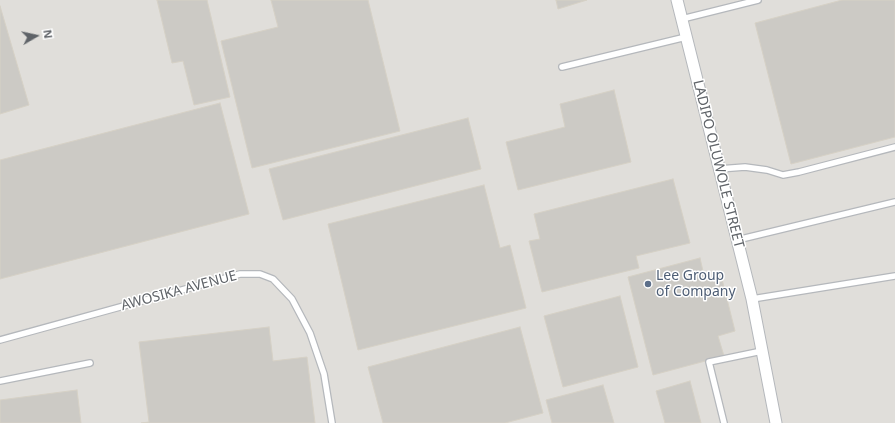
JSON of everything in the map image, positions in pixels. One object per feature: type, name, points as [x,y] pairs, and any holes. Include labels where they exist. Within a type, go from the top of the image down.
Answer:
[{"type":"street","name":"LADIPO OLUWOLE STREET","points":[[678,0],[752,299],[776,423]]},
{"type":"lane","points":[[682,19],[758,0]]},
{"type":"lane","points":[[562,67],[686,37]]},
{"type":"lane","points":[[719,169],[745,167],[767,170],[783,175],[895,146]]},
{"type":"lane","points":[[737,240],[895,202]]},
{"type":"lane","name":"AWOSIKA AVENUE","points":[[0,340],[240,274],[260,274],[273,279],[292,299],[310,333],[324,374],[332,423]]},
{"type":"lane","points":[[752,299],[895,276]]},
{"type":"lane","points":[[724,423],[709,362],[762,350]]},
{"type":"lane","points":[[0,381],[90,363]]},
{"type":"shaded area","points":[[0,0],[895,0],[895,423],[0,423]]},
{"type":"building","points":[[157,0],[207,0],[230,97],[194,105],[183,61],[172,63]]},
{"type":"building","points":[[271,0],[368,0],[400,131],[252,168],[221,41],[278,27]]},
{"type":"building","points":[[556,0],[587,0],[558,9]]},
{"type":"building","points":[[842,0],[895,0],[895,137],[791,164],[755,23]]},
{"type":"building","points":[[0,6],[29,105],[0,114]]},
{"type":"building","points":[[614,90],[631,162],[518,190],[506,142],[565,127],[560,104]]},
{"type":"building","points":[[220,103],[249,214],[0,279],[0,160]]},
{"type":"building","points":[[468,118],[481,169],[283,220],[269,169]]},
{"type":"building","points":[[673,179],[690,243],[636,256],[639,268],[542,292],[529,241],[540,239],[534,214]]},
{"type":"building","points":[[484,185],[500,248],[510,245],[526,308],[358,350],[328,224]]},
{"type":"building","points":[[700,258],[705,280],[721,275],[735,331],[718,336],[724,356],[653,375],[628,277]]},
{"type":"building","points":[[620,296],[638,367],[563,387],[544,316]]},
{"type":"building","points":[[269,327],[273,361],[307,357],[315,423],[141,423],[149,422],[139,342]]},
{"type":"building","points":[[520,327],[543,413],[505,423],[383,423],[368,367]]},
{"type":"building","points":[[690,381],[701,423],[665,423],[656,391]]},
{"type":"building","points":[[603,385],[614,423],[552,423],[546,400]]},
{"type":"building","points":[[77,390],[81,423],[0,423],[0,400]]},
{"type":"place","name":"Lee Group of Company","points":[[648,284]]}]
